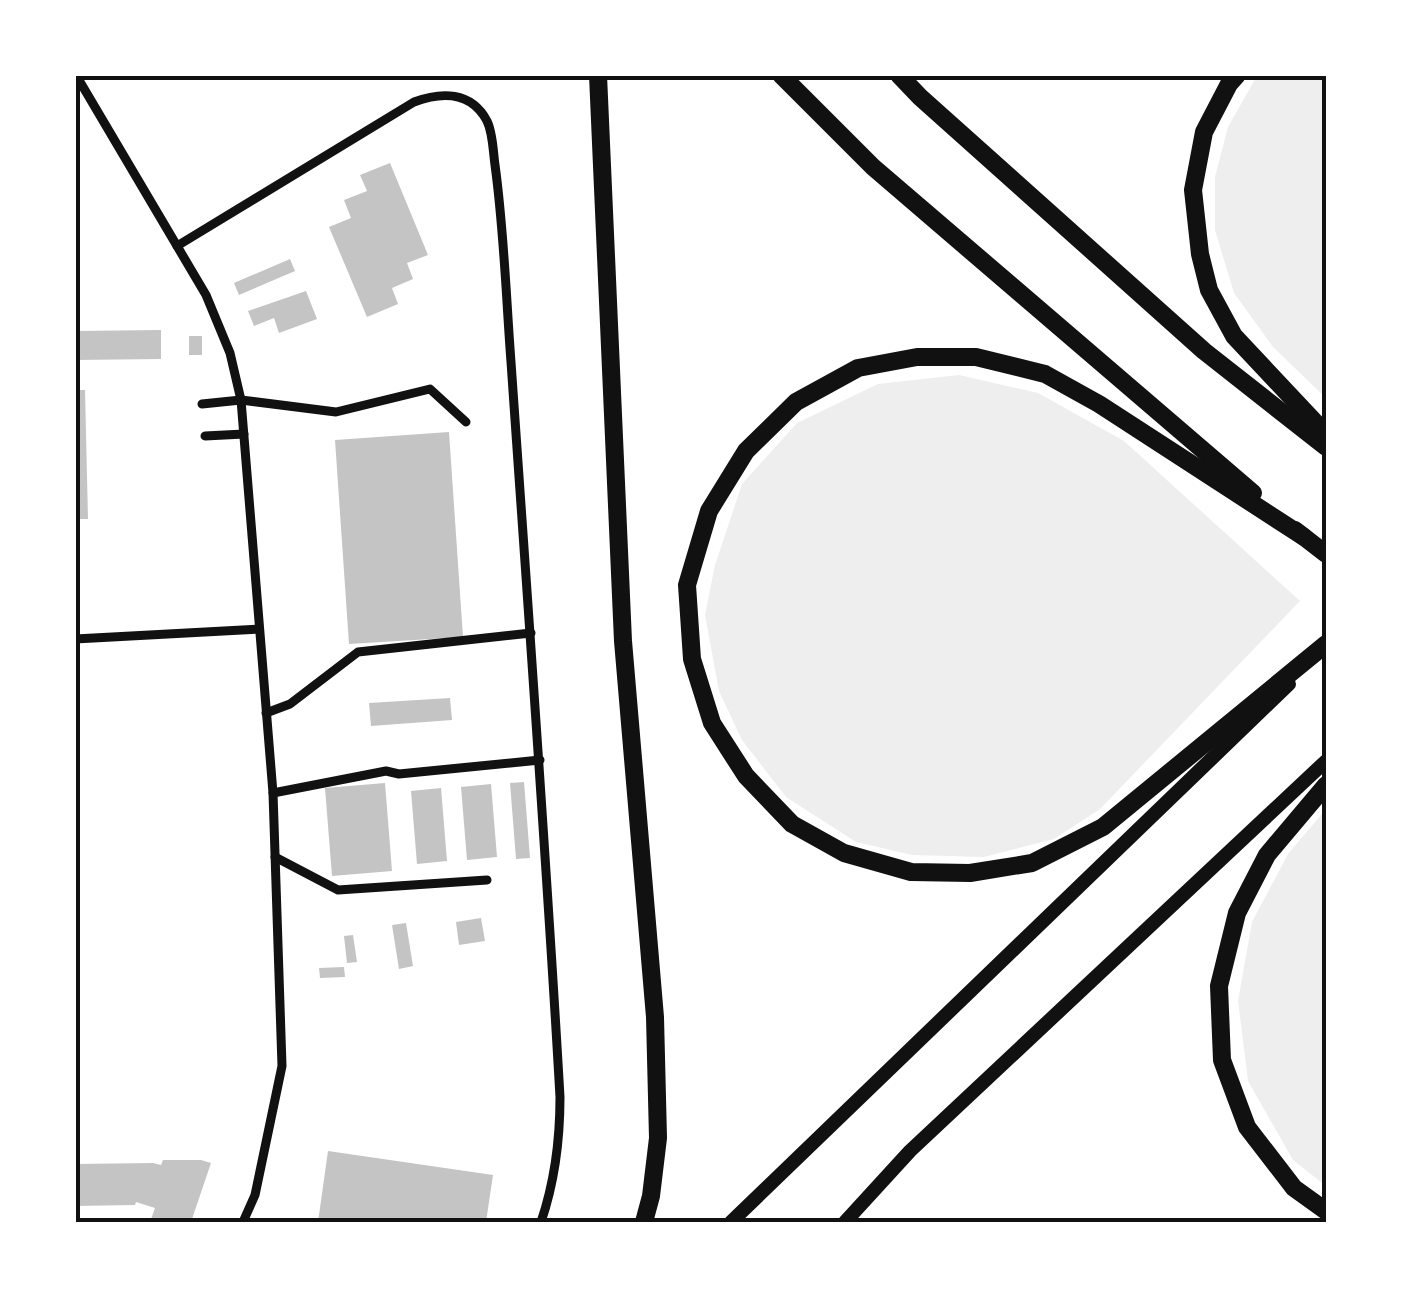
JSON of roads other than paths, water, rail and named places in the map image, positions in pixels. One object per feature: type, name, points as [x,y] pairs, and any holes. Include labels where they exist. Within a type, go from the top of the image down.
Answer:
[{"type":"highway","points":[[598,75],[623,642],[655,1017],[658,1138],[644,1222]]},
{"type":"highway","points":[[781,75],[873,167],[1304,538]]},
{"type":"highway","points":[[899,75],[1204,351],[1326,447]]},
{"type":"highway","points":[[1237,75],[1204,132],[1193,190],[1200,254],[1209,290],[1234,336],[1326,434]]},
{"type":"highway","points":[[1326,554],[1099,404],[1044,374],[976,357],[917,356],[858,368],[796,402],[746,451],[709,512],[687,584],[692,659],[712,723],[746,776],[792,824],[844,853],[912,872],[970,874],[1032,864],[1103,827],[1326,646]]},
{"type":"highway","points":[[1326,785],[1267,855],[1237,913],[1219,986],[1222,1060],[1247,1127],[1294,1188],[1326,1211]]},
{"type":"main road","points":[[731,1222],[1326,646]]},
{"type":"main road","points":[[845,1222],[910,1151],[1326,761]]},
{"type":"street","points":[[76,75],[206,295],[220,323],[241,400],[273,792],[282,1066],[254,1195],[243,1222]]},
{"type":"street","points":[[177,246],[414,102],[432,95],[446,94],[470,102],[490,128],[531,633],[560,1097],[560,1145],[541,1222]]},
{"type":"street","points":[[202,404],[241,400],[336,412],[430,389],[466,422]]},
{"type":"street","points":[[204,436],[244,434]]},
{"type":"street","points":[[75,640],[259,628]]},
{"type":"street","points":[[266,713],[290,704],[358,652],[531,633]]},
{"type":"street","points":[[273,792],[386,770],[399,774],[540,760]]},
{"type":"street","points":[[275,857],[338,890],[487,880]]}]
